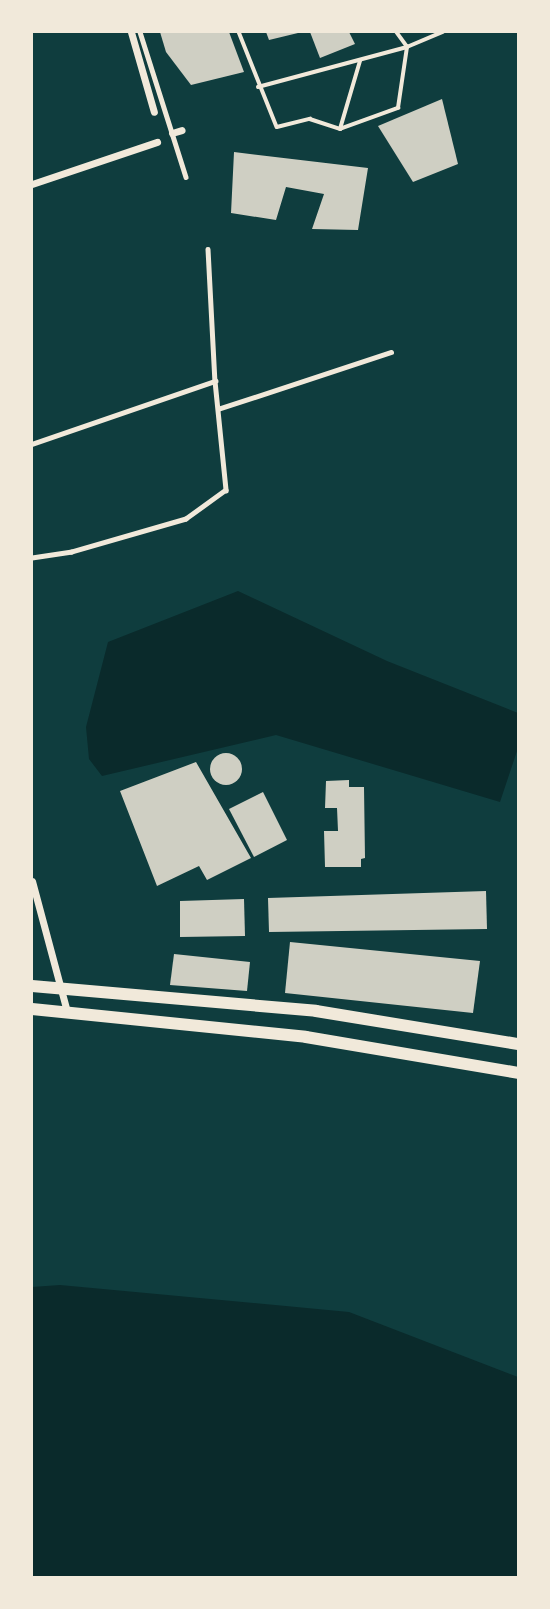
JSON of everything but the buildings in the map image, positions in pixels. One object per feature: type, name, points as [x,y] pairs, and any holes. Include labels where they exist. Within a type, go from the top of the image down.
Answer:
[{"type":"main road","points":[[32,986],[316,1011],[455,1031],[519,1044]]},
{"type":"main road","points":[[32,1009],[306,1037],[519,1073]]},
{"type":"street","points":[[131,32],[155,112]]},
{"type":"street","points":[[172,133],[182,130]]},
{"type":"street","points":[[32,184],[158,142]]},
{"type":"street","points":[[32,881],[66,1012]]},
{"type":"lane","points":[[140,32],[186,177]]},
{"type":"lane","points":[[32,558],[72,552],[186,519],[226,490],[215,381],[208,249]]},
{"type":"lane","points":[[218,409],[391,352]]},
{"type":"lane","points":[[32,443],[215,381]]},
{"type":"path","points":[[239,32],[258,87],[277,127],[310,120],[340,129],[398,108],[407,47],[396,32]]},
{"type":"path","points":[[258,87],[360,61],[407,47],[443,32]]},
{"type":"path","points":[[340,129],[360,61]]},
{"type":"water","points":[[238,591],[387,661],[518,713],[518,748],[500,802],[276,735],[102,776],[89,759],[86,727],[108,642]]},
{"type":"water","points":[[60,1285],[349,1312],[518,1377],[518,1577],[32,1577],[32,1287]]}]
